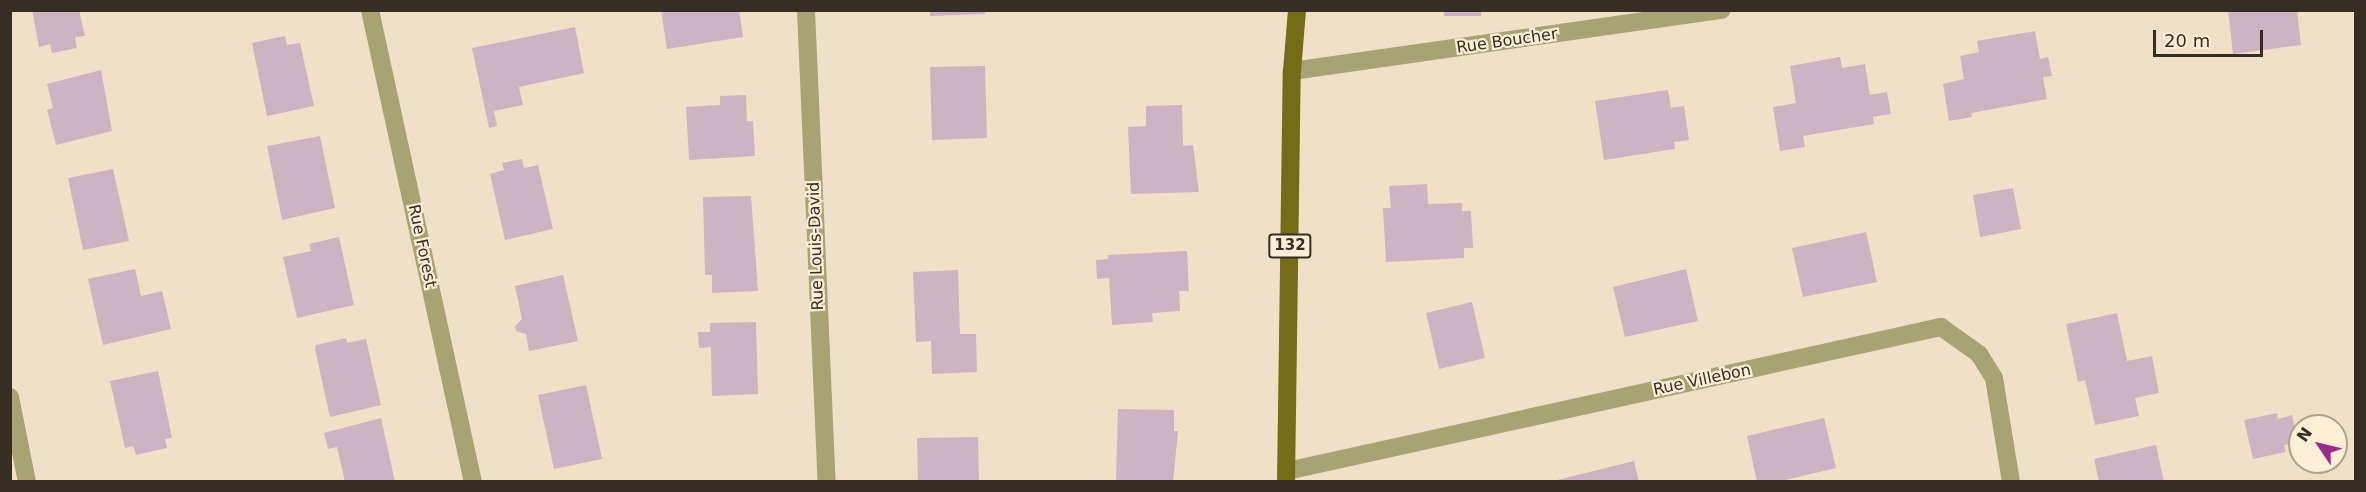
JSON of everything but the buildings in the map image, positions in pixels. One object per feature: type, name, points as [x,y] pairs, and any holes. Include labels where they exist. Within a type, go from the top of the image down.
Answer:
[{"type":"main road","name":"132","points":[[1286,476],[1292,71],[1297,10]]},
{"type":"street","name":"Rue Forest","points":[[370,10],[473,482]]},
{"type":"street","name":"Rue Louis-David","points":[[806,10],[826,482]]},
{"type":"street","name":"Rue Boucher","points":[[1292,71],[1722,10]]},
{"type":"street","name":"Rue Villebon","points":[[1286,476],[1941,327],[1978,354],[1994,378],[2011,482]]},
{"type":"street","points":[[10,397],[27,482]]}]
